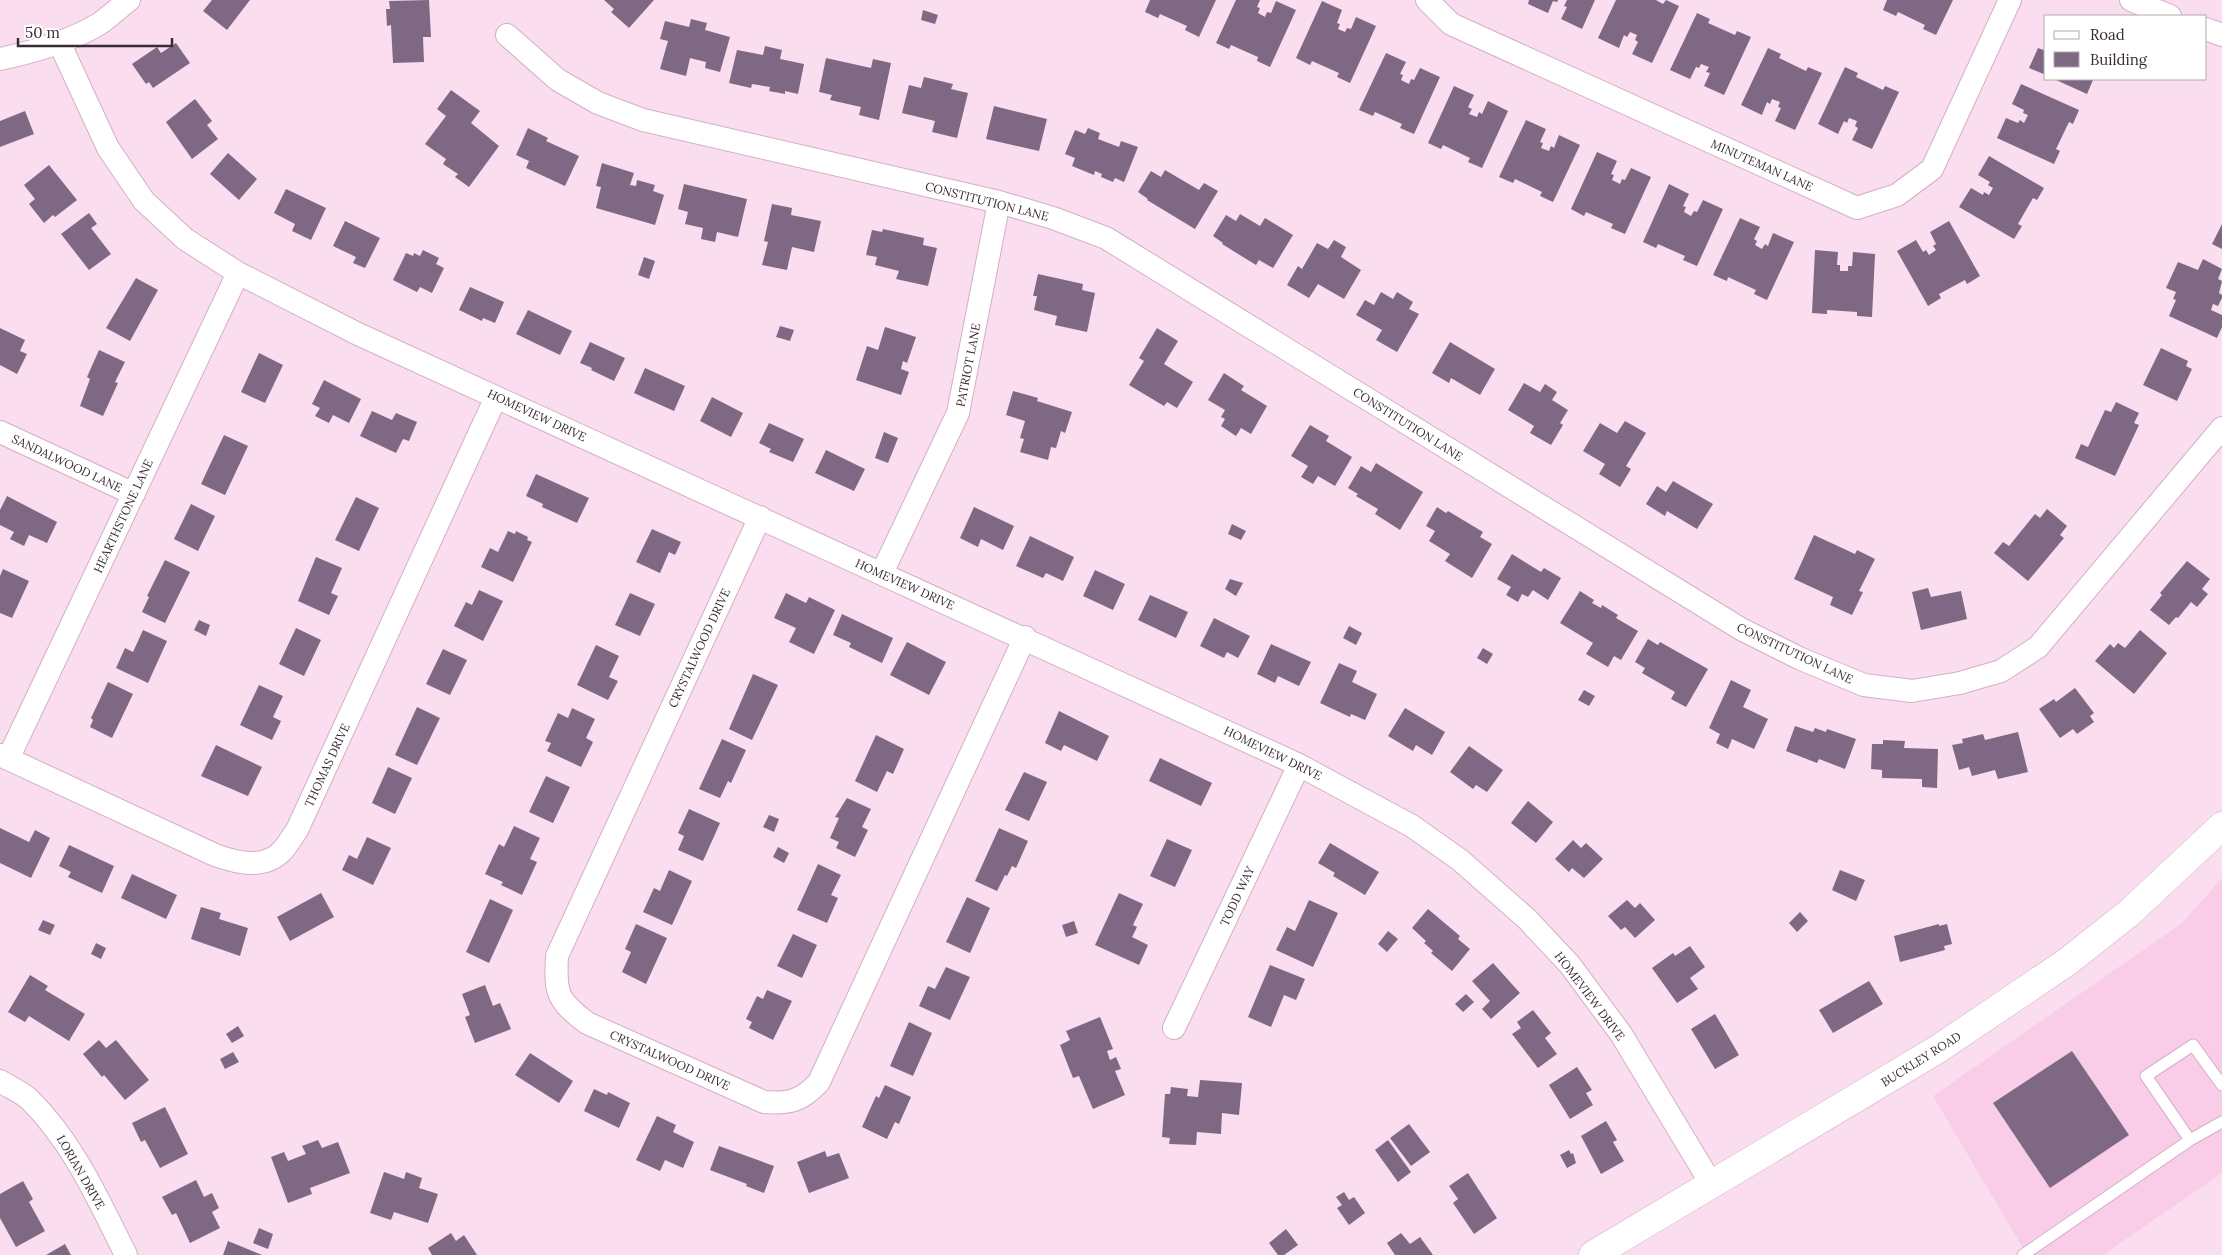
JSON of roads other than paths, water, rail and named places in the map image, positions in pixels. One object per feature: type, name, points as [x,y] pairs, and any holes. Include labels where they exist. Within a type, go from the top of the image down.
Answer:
[{"type":"street","points":[[0,59],[26,54],[59,42],[98,24],[129,0]]},
{"type":"street","name":"MINUTEMAN LANE","points":[[1427,0],[1451,24],[1857,208],[1897,195],[1932,169],[2010,0]]},
{"type":"street","points":[[2131,0],[2168,15]]},
{"type":"street","points":[[2207,29],[2222,35]]},
{"type":"street","name":"CONSTITUTION LANE","points":[[507,34],[558,80],[598,103],[644,120],[999,202],[1053,218],[1106,238],[1741,629],[1801,659],[1864,685],[1912,691],[1960,683],[2001,671],[2038,648],[2222,428]]},
{"type":"street","name":"HOMEVIEW DRIVE","points":[[59,42],[108,148],[144,201],[185,239],[238,273],[358,334],[882,574],[1025,637],[1300,765],[1412,826],[1460,860],[1527,919],[1570,965],[1621,1034],[1712,1185]]},
{"type":"street","name":"PATRIOT LANE","points":[[882,574],[958,413],[999,202]]},
{"type":"street","name":"HEARTHSTONE LANE","points":[[4,757],[134,494],[238,273]]},
{"type":"street","name":"THOMAS DRIVE","points":[[4,757],[216,855],[240,864],[262,862],[282,851],[297,830],[496,396]]},
{"type":"street","name":"SANDALWOOD LANE","points":[[0,432],[134,494]]},
{"type":"street","name":"CRYSTALWOOD DRIVE","points":[[760,517],[556,956],[557,990],[567,1007],[587,1023],[764,1102],[782,1104],[806,1095],[819,1082],[1025,637]]},
{"type":"street","name":"TODD WAY","points":[[1174,1028],[1300,765]]},
{"type":"street","name":"BUCKLEY ROAD","points":[[1593,1255],[1938,1049],[2067,962],[2129,913],[2222,826]]},
{"type":"street","name":"LORIAN DRIVE","points":[[0,1081],[28,1098],[60,1134],[92,1187],[126,1255]]},
{"type":"lane","points":[[2190,1140],[2146,1076],[2193,1045],[2222,1085]]},
{"type":"lane","points":[[2022,1255],[2190,1140],[2222,1122]]}]
